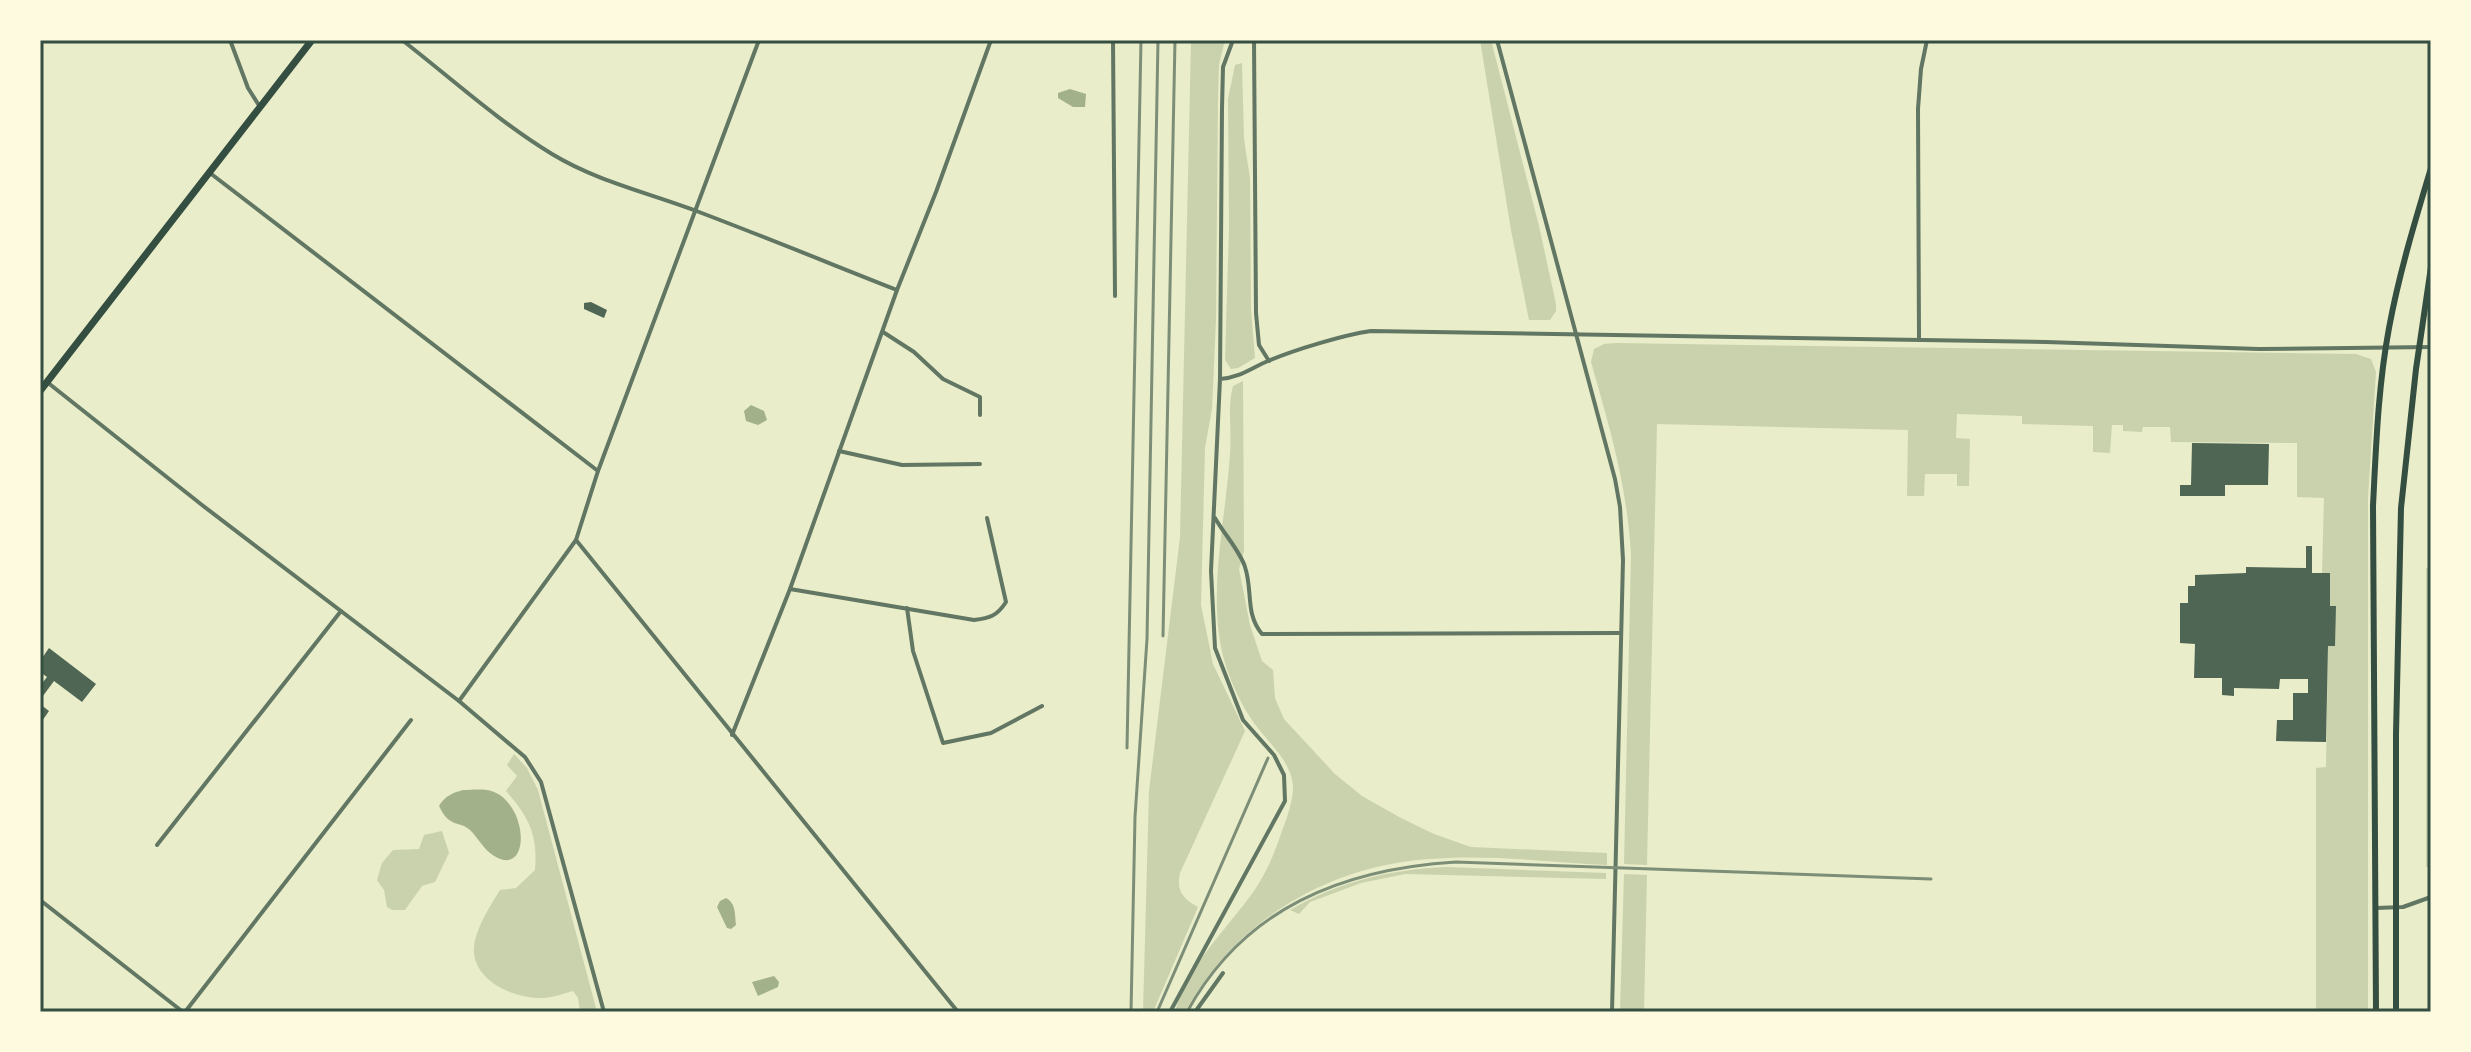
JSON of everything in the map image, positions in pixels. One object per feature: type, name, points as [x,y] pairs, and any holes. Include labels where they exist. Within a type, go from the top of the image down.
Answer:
[{"type":"main road","points":[[40,391],[312,40]]},
{"type":"main road","points":[[2376,1012],[2373,506],[2376,430],[2386,346],[2409,240],[2431,168]]},
{"type":"main road","points":[[2396,1012],[2401,508],[2431,267]]},
{"type":"street","points":[[230,40],[248,88],[261,108]]},
{"type":"street","points":[[402,40],[523,135],[554,155],[628,189],[695,210],[897,290]]},
{"type":"street","points":[[459,701],[576,540],[598,471],[759,40]]},
{"type":"street","points":[[732,735],[790,589],[991,40]]},
{"type":"street","points":[[1113,40],[1115,296]]},
{"type":"street","points":[[1170,1012],[1285,801],[1284,775],[1274,755],[1243,720],[1215,648],[1211,571],[1220,379],[1223,67],[1233,40]]},
{"type":"street","points":[[1254,40],[1256,313],[1259,345],[1269,361]]},
{"type":"street","points":[[1497,40],[1578,336],[1620,507],[1623,560],[1612,1012]]},
{"type":"street","points":[[1919,340],[1918,109],[1927,40]]},
{"type":"street","points":[[210,173],[598,471]]},
{"type":"street","points":[[1220,379],[1239,376],[1269,361],[1371,331],[2259,349],[2431,347]]},
{"type":"street","points":[[883,332],[914,352],[943,379],[980,397],[980,415]]},
{"type":"street","points":[[47,382],[459,701],[525,757],[541,782],[604,1012]]},
{"type":"street","points":[[839,451],[902,465],[980,464]]},
{"type":"street","points":[[1214,516],[1245,566],[1251,614],[1262,634],[1621,633]]},
{"type":"street","points":[[790,589],[974,620],[990,618],[999,613],[1006,602],[987,518]]},
{"type":"street","points":[[576,540],[958,1012]]},
{"type":"street","points":[[907,608],[913,651],[943,743],[991,733],[1042,706]]},
{"type":"street","points":[[157,845],[341,611]]},
{"type":"street","points":[[40,900],[184,1012],[411,720]]},
{"type":"street","points":[[2376,908],[2395,907],[2431,897]]},
{"type":"street","points":[[1195,1012],[1223,973]]},
{"type":"shaded area","points":[[1191,40],[1225,40],[1219,65],[1216,320],[1212,409],[1205,448],[1201,605],[1213,664],[1245,731],[1180,873],[1182,894],[1198,907],[1153,1012],[1143,1012],[1149,791],[1180,537]]},
{"type":"shaded area","points":[[1480,40],[1491,40],[1539,226],[1556,304],[1556,311],[1550,320],[1529,320]]},
{"type":"shaded area","points":[[1242,63],[1244,139],[1250,178],[1251,309],[1255,358],[1231,369],[1225,360],[1229,228],[1228,99],[1235,65]]},
{"type":"shaded area","points":[[1070,89],[1086,94],[1085,107],[1073,107],[1058,98],[1058,93]]},
{"type":"shaded area","points":[[1616,343],[2356,354],[2371,359],[2376,372],[2368,498],[2368,1012],[2316,1012],[2316,768],[2326,767],[2328,646],[2335,646],[2330,574],[2322,573],[2324,498],[2297,497],[2297,443],[2171,442],[2170,427],[2143,427],[2142,432],[2123,431],[2123,425],[2112,425],[2110,453],[2093,452],[2093,426],[2022,424],[2022,416],[1957,414],[1956,438],[1970,439],[1969,486],[1957,486],[1957,474],[1925,474],[1924,496],[1907,496],[1908,430],[1657,424],[1647,865],[1624,864],[1631,555],[1622,481],[1591,362],[1594,349]]},
{"type":"shaded area","points":[[1243,381],[1244,551],[1239,569],[1250,625],[1262,661],[1273,670],[1275,698],[1284,719],[1335,774],[1362,796],[1434,834],[1471,847],[1607,853],[1607,865],[1451,858],[1391,864],[1355,873],[1287,904],[1257,926],[1229,951],[1205,980],[1185,1012],[1175,1012],[1198,963],[1263,877],[1286,821],[1293,790],[1285,762],[1243,706],[1221,649],[1218,565],[1230,453],[1230,403],[1233,386]]},
{"type":"shaded area","points":[[751,405],[764,411],[767,420],[758,425],[746,421],[744,411]]},
{"type":"shaded area","points":[[2431,566],[2431,868],[2426,867],[2426,568]]},
{"type":"shaded area","points":[[514,754],[527,768],[538,790],[597,1012],[580,1012],[578,998],[573,991],[542,998],[507,991],[487,978],[475,959],[478,932],[500,890],[516,888],[535,870],[535,847],[530,827],[521,809],[506,791],[517,776],[507,765]]},
{"type":"shaded area","points":[[463,790],[490,791],[505,799],[519,823],[520,847],[516,856],[508,860],[494,856],[468,828],[447,818],[439,806],[449,795]]},
{"type":"shaded area","points":[[442,831],[449,853],[435,882],[422,886],[405,910],[387,907],[384,890],[377,880],[382,863],[393,850],[419,849],[424,835]]},
{"type":"shaded area","points":[[1447,867],[1606,873],[1606,879],[1405,874],[1361,883],[1310,902],[1299,914],[1290,910],[1327,892],[1366,879]]},
{"type":"shaded area","points":[[1624,874],[1647,875],[1644,1012],[1620,1012]]},
{"type":"shaded area","points":[[726,898],[732,903],[735,913],[736,925],[731,929],[727,928],[717,907]]},
{"type":"shaded area","points":[[774,976],[779,982],[778,987],[758,996],[752,982]]},
{"type":"building","points":[[591,302],[607,310],[604,318],[584,309],[584,303]]},
{"type":"building","points":[[2192,443],[2269,444],[2268,485],[2225,485],[2225,496],[2180,496],[2180,485],[2191,485]]},
{"type":"building","points":[[2306,546],[2312,546],[2312,573],[2330,573],[2330,606],[2336,606],[2335,646],[2328,646],[2326,742],[2276,741],[2277,720],[2293,720],[2293,693],[2308,693],[2308,679],[2280,679],[2279,689],[2234,688],[2234,696],[2222,695],[2222,678],[2194,678],[2195,644],[2180,643],[2180,603],[2188,603],[2188,586],[2195,586],[2195,575],[2246,573],[2246,567],[2306,568]]},
{"type":"building","points":[[49,648],[96,684],[82,702],[54,681],[40,700],[40,686],[47,677],[40,672],[40,661]]},
{"type":"building","points":[[40,704],[49,711],[40,724]]},
{"type":"railway","points":[[1127,748],[1141,40]]},
{"type":"railway","points":[[1131,1012],[1135,817],[1147,639],[1158,40]]},
{"type":"railway","points":[[1163,636],[1175,40]]},
{"type":"railway","points":[[1157,1012],[1268,758]]},
{"type":"railway","points":[[1187,1012],[1210,976],[1237,946],[1267,921],[1300,901],[1336,885],[1414,866],[1456,862],[1931,879]]}]
